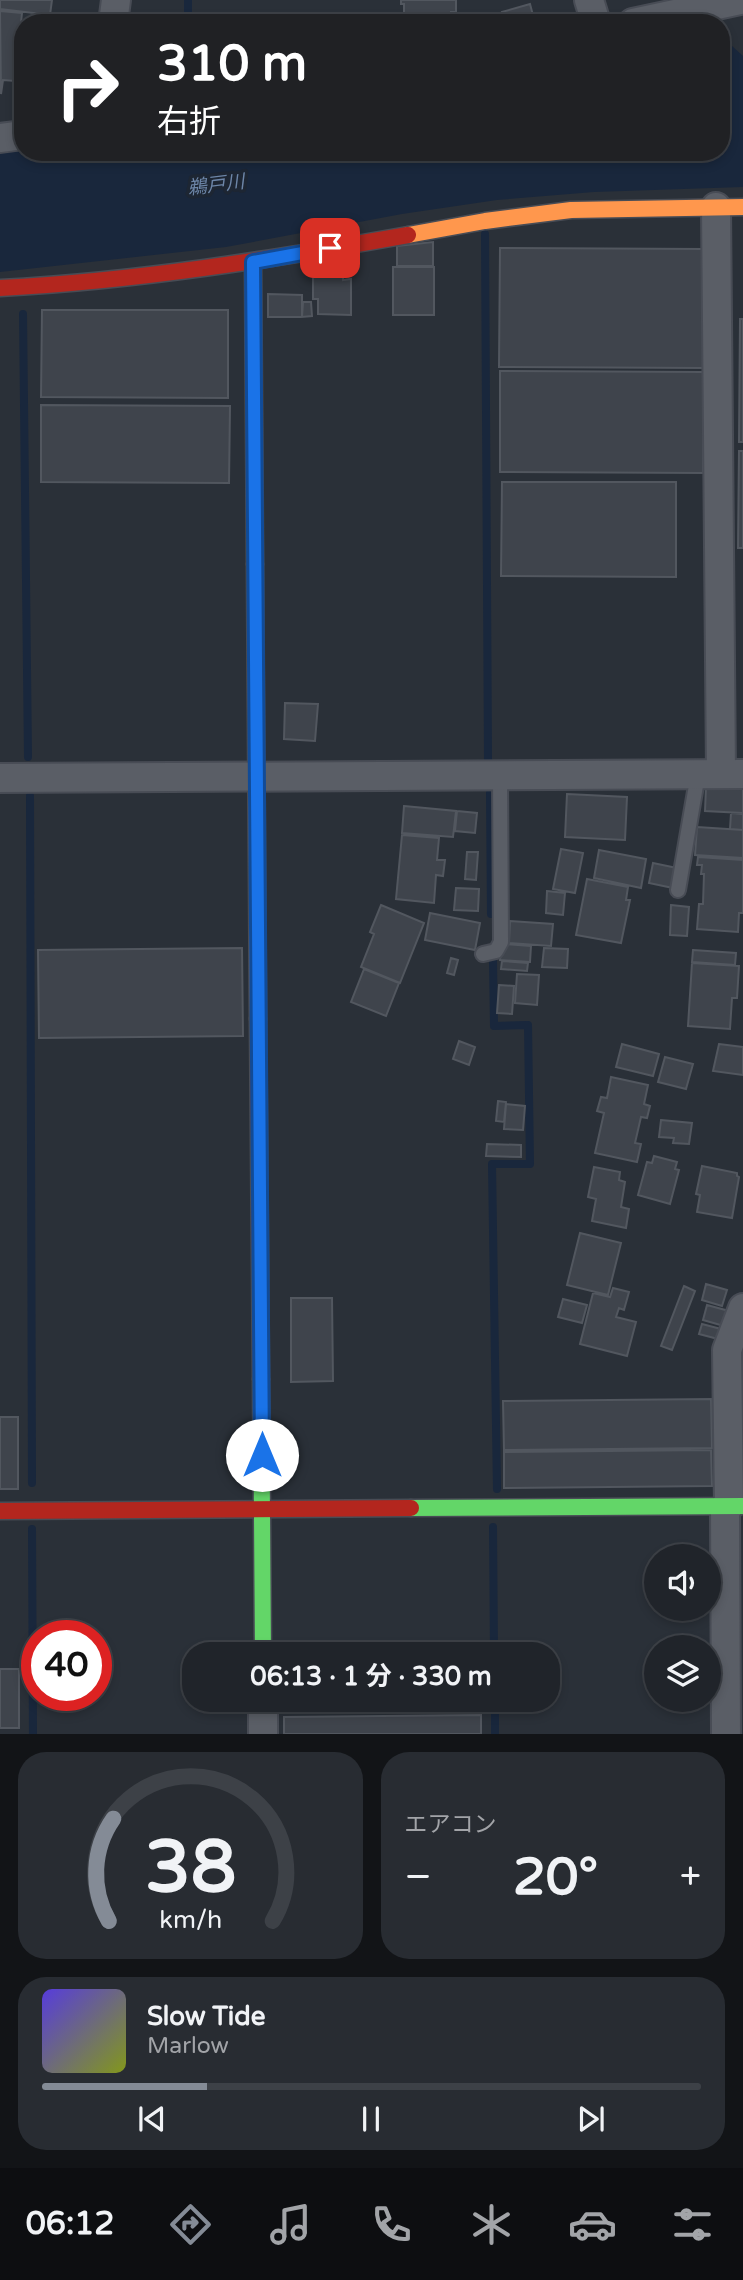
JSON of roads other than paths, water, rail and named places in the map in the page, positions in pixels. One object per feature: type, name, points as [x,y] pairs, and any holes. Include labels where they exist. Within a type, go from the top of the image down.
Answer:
[{"type":"street","points":[[675,14],[740,0]]},
{"type":"street","points":[[0,288],[54,285],[253,262],[485,221],[571,210],[730,207],[721,774],[0,778]]},
{"type":"street","points":[[253,262],[263,1642]]},
{"type":"street","points":[[726,1734],[732,1507],[727,1350],[743,1308]]},
{"type":"street","points":[[0,1511],[732,1507]]},
{"type":"street","points":[[263,1712],[263,1734]]},
{"type":"lane","points":[[678,890],[721,774]]},
{"type":"lane","points":[[483,954],[496,951],[501,942],[499,775]]},
{"type":"water","name":"鵜戸川","points":[[730,44],[743,56],[743,187],[594,192],[497,200],[402,214],[226,247],[0,272],[0,153],[14,151],[14,161],[730,161]]},
{"type":"waterway","points":[[188,0],[188,14]]},
{"type":"waterway","points":[[485,234],[488,759]]},
{"type":"waterway","points":[[23,314],[28,757]]},
{"type":"waterway","points":[[490,793],[491,914]]},
{"type":"waterway","points":[[30,796],[32,1483]]},
{"type":"waterway","points":[[493,961],[494,1026],[528,1025],[530,1164],[492,1164],[497,1489]]},
{"type":"waterway","points":[[493,1527],[494,1642]]},
{"type":"waterway","points":[[32,1529],[33,1734]]},
{"type":"waterway","points":[[495,1712],[495,1734]]}]
